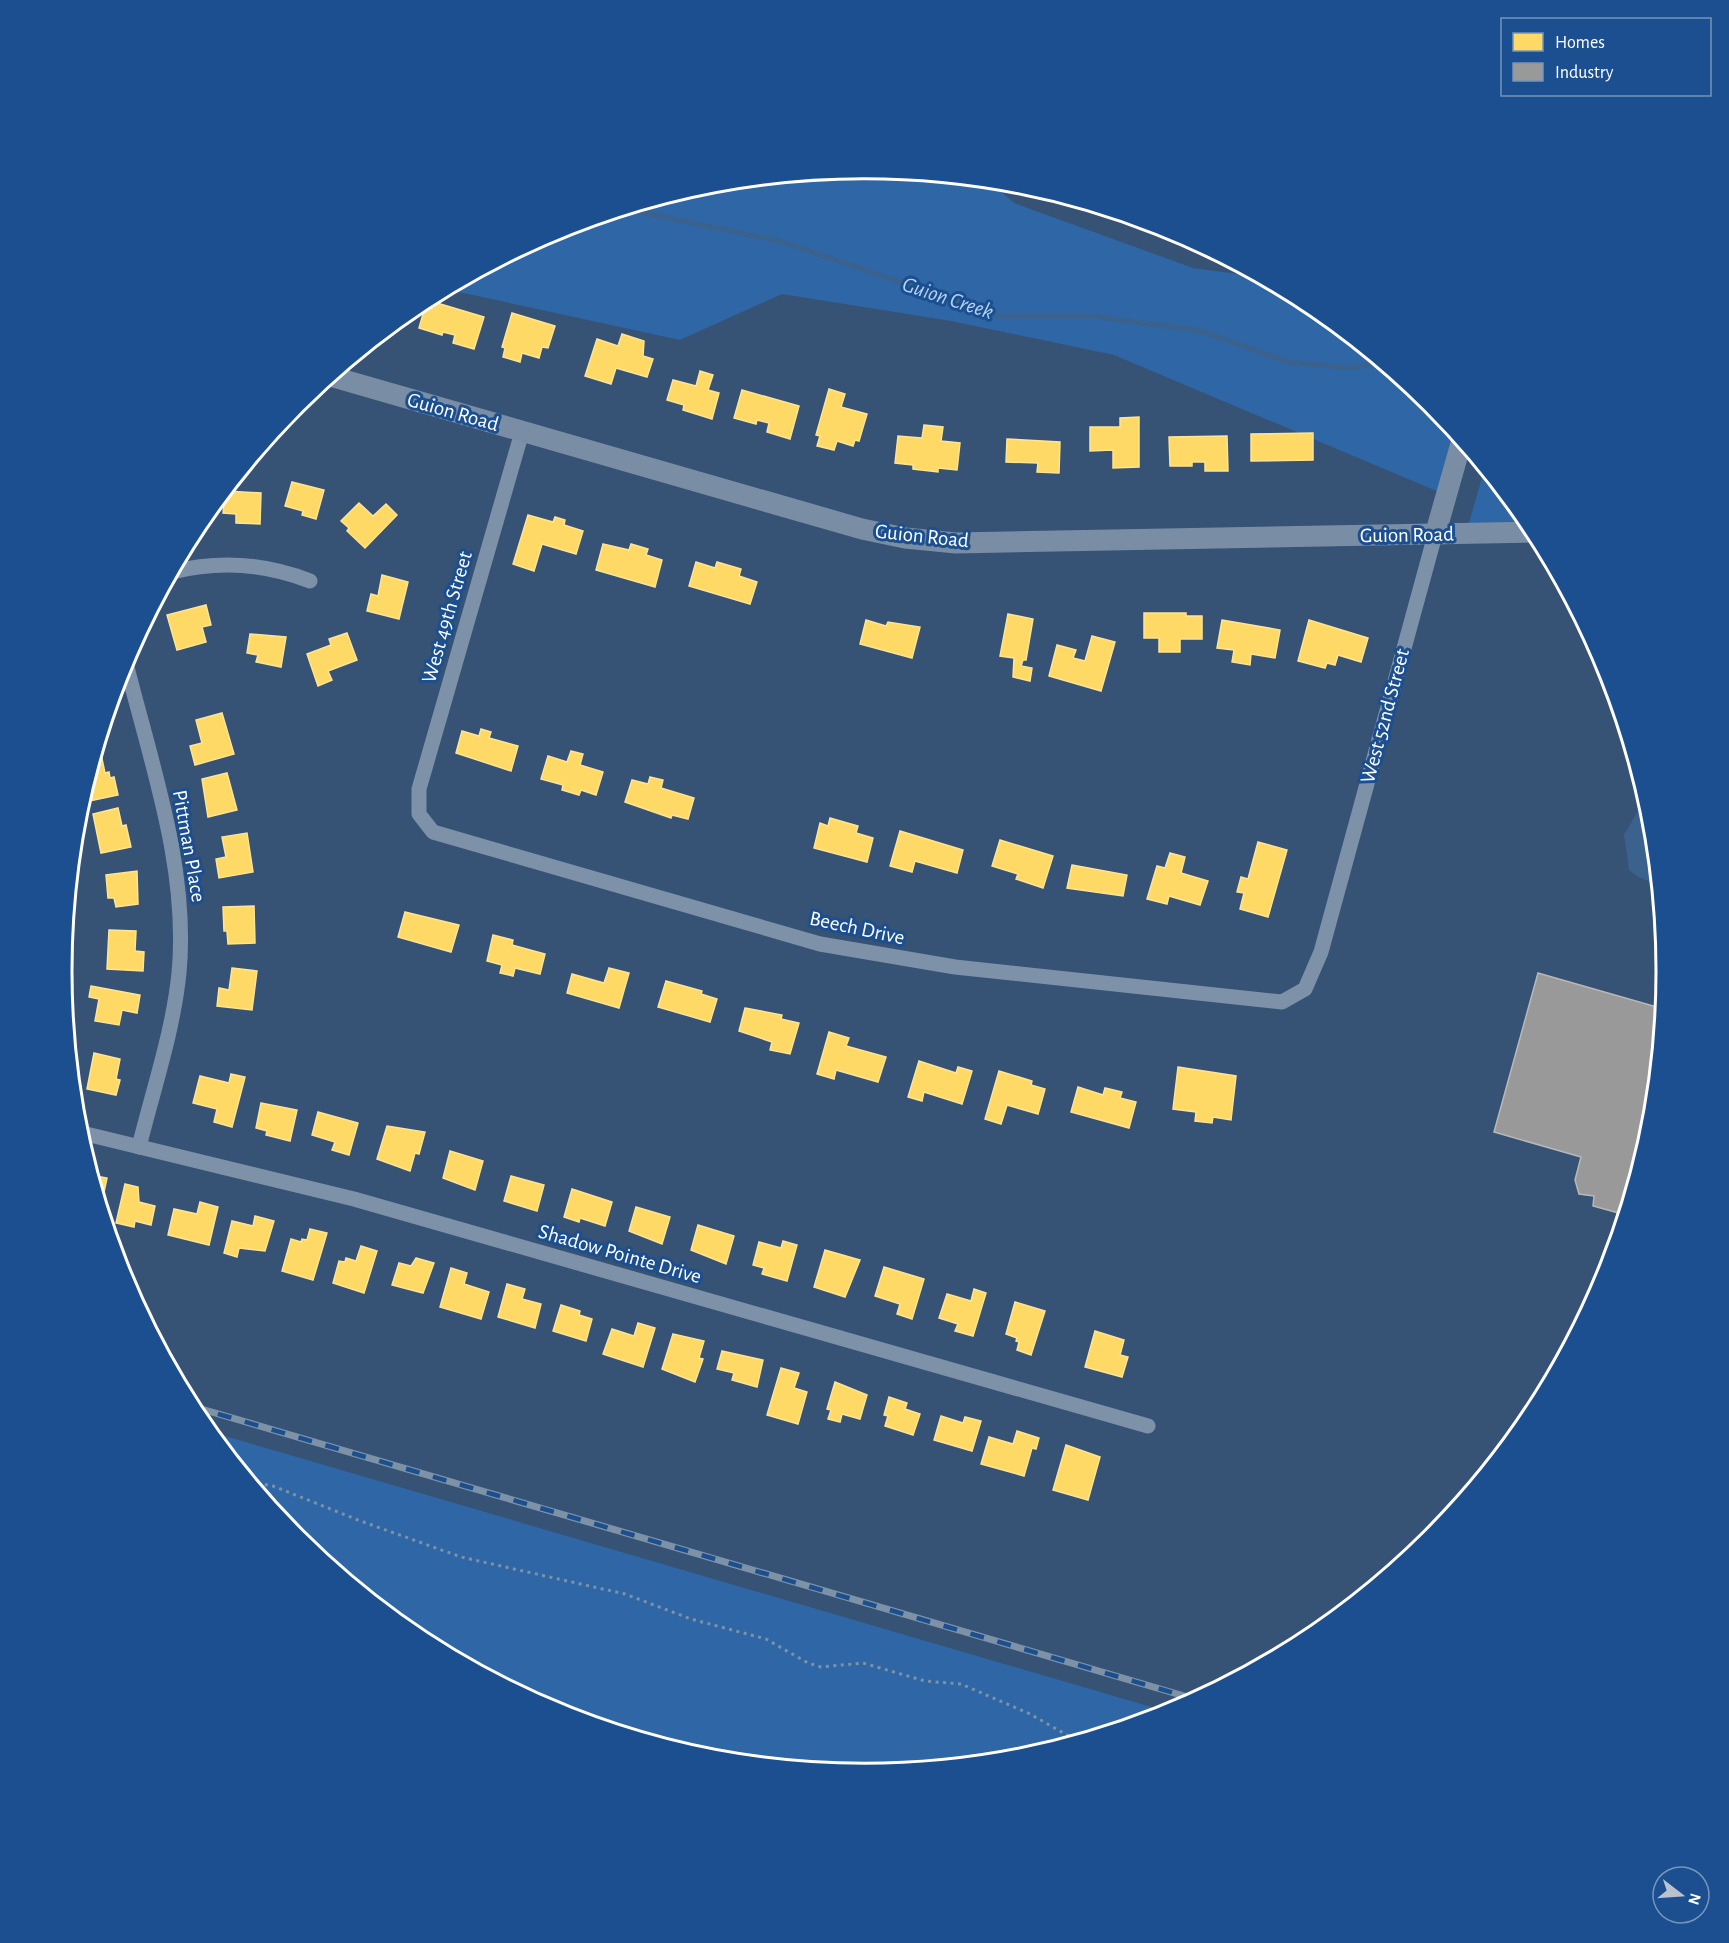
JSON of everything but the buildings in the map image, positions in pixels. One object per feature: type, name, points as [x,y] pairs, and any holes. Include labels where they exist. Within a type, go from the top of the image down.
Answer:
[{"type":"street","name":"Guion Road","points":[[339,379],[862,530],[914,540],[956,543],[1524,532]]},
{"type":"street","name":"West 49th Street","points":[[419,814],[419,789],[522,432]]},
{"type":"street","name":"West 52nd Street","points":[[1305,989],[1321,952],[1460,449]]},
{"type":"street","points":[[181,570],[203,566],[245,564],[278,570],[310,581]]},
{"type":"street","name":"Pittman Place","points":[[129,676],[171,845],[180,909],[180,958],[175,998],[139,1147]]},
{"type":"street","name":"Beech Drive","points":[[419,814],[433,832],[849,951],[955,967],[1270,1001],[1282,1002],[1305,989]]},
{"type":"street","name":"Shadow Pointe Drive","points":[[89,1135],[366,1203],[1148,1426]]},
{"type":"path","points":[[261,1484],[273,1486],[461,1557],[625,1594],[691,1620],[766,1639],[808,1663],[821,1667],[862,1663],[925,1681],[961,1684],[1030,1714],[1070,1737]]},
{"type":"shaded area","points":[[864,179],[968,186],[1001,191],[1014,203],[1193,268],[1241,274],[1261,285],[1347,343],[1425,411],[1460,448],[1446,495],[1114,355],[951,321],[782,294],[680,340],[457,292],[561,239],[659,206],[710,194],[761,186]]},
{"type":"shaded area","points":[[1482,476],[1520,527],[1466,533]]},
{"type":"shaded area","points":[[1640,808],[1651,882],[1638,877],[1629,870],[1624,835]]},
{"type":"shaded area","points":[[223,1435],[1156,1708],[1070,1737],[1019,1749],[916,1762],[864,1764],[761,1757],[710,1749],[659,1737],[561,1704],[468,1658],[424,1630],[382,1600],[304,1532],[269,1494]]},
{"type":"waterway","name":"Guion Creek","points":[[639,212],[780,241],[999,316],[1093,316],[1202,331],[1288,362],[1350,368],[1372,364]]},
{"type":"railway","points":[[205,1410],[1185,1696]]}]
